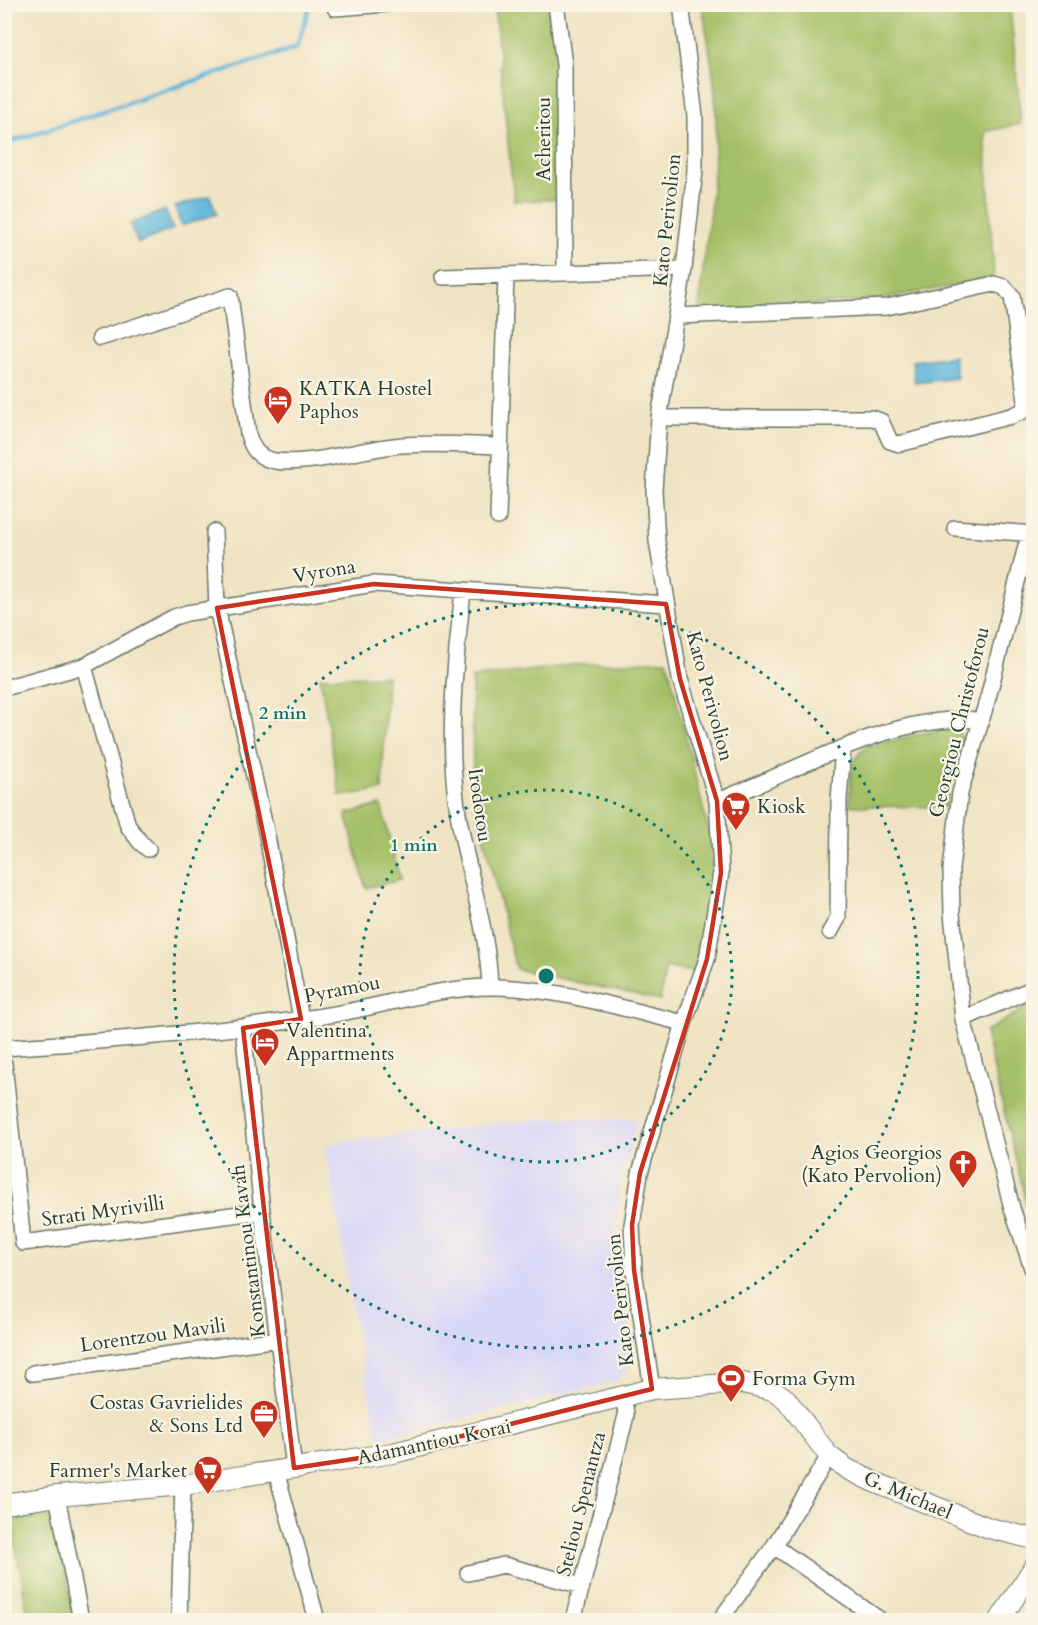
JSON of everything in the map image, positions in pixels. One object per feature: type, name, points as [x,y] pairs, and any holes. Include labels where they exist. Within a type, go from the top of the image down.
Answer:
[{"type":"main road","name":"Adamantiou Korai","points":[[4,1504],[57,1496],[183,1485],[393,1453],[652,1389],[743,1383],[773,1390],[796,1410],[829,1456]]},
{"type":"main road","name":"G. Michael","points":[[829,1456],[874,1482],[989,1528],[1034,1539]]},
{"type":"main road","name":"G. Michael","points":[[989,1528],[1034,1555]]},
{"type":"main road","points":[[1000,1620],[1034,1567]]},
{"type":"street","points":[[335,8],[387,4]]},
{"type":"street","name":"Acheritou","points":[[556,4],[564,65],[565,273]]},
{"type":"street","name":"Kato Perivolion","points":[[652,1389],[634,1270],[632,1225],[640,1173],[684,1023],[707,959],[721,873],[717,801],[680,679],[657,541],[654,490],[659,418],[678,316],[695,170],[695,116],[681,4]]},
{"type":"street","points":[[443,277],[684,269]]},
{"type":"street","points":[[498,517],[506,275]]},
{"type":"street","points":[[659,418],[872,418],[881,421],[890,441],[899,444],[1011,416],[1023,411],[1026,401],[1012,296],[1004,287],[994,284],[887,307],[678,316]]},
{"type":"street","points":[[100,338],[230,296],[248,434],[252,446],[260,456],[274,461],[296,461],[401,445],[499,446]]},
{"type":"street","name":"Georgiou Christoforou","points":[[955,528],[1034,534],[1026,546],[960,793],[951,869],[952,914],[963,1019],[1012,1208],[1034,1274]]},
{"type":"street","points":[[214,532],[217,608],[267,836],[301,1019]]},
{"type":"street","name":"Vyrona","points":[[4,688],[84,666],[174,617],[217,608],[374,584],[666,604]]},
{"type":"street","name":"Irodotou","points":[[463,591],[453,682],[453,770],[457,808],[490,987]]},
{"type":"street","points":[[84,666],[128,826],[148,849]]},
{"type":"street","points":[[717,801],[843,748],[921,722],[952,718],[981,720]]},
{"type":"street","points":[[830,932],[838,918],[839,800],[843,748]]},
{"type":"street","name":"Pyramou","points":[[4,1047],[243,1028],[452,989],[490,987],[516,988],[549,994],[684,1023]]},
{"type":"street","points":[[963,1019],[1034,988]]},
{"type":"street","name":"Konstantinou Kavafi","points":[[243,1028],[262,1211],[279,1338],[285,1470],[317,1620]]},
{"type":"street","name":"Strati Myrivilli","points":[[4,1064],[23,1243],[262,1211]]},
{"type":"street","name":"Lorentzou Mavili","points":[[33,1373],[279,1338]]},
{"type":"street","name":"Steliou Spenantza","points":[[573,1620],[626,1416],[624,1397]]},
{"type":"street","points":[[720,1620],[774,1546],[829,1456]]},
{"type":"street","points":[[179,1620],[183,1485]]},
{"type":"street","points":[[57,1496],[81,1620]]},
{"type":"street","points":[[774,1546],[880,1620]]},
{"type":"street","points":[[468,1574],[504,1565],[582,1586]]},
{"type":"highlighted area","points":[[374,584],[666,604],[680,679],[717,801],[721,873],[707,959],[640,1173],[632,1225],[634,1270],[652,1389],[393,1453],[294,1468],[243,1028],[301,1019],[217,608]]},
{"type":"shaded area","points":[[549,1118],[638,1120],[620,1180],[614,1248],[632,1351],[628,1370],[614,1382],[378,1439],[349,1292],[326,1144]]},
{"type":"green space","points":[[494,5],[544,5],[550,18],[555,40],[559,97],[559,199],[514,201]]},
{"type":"green space","points":[[702,5],[1010,5],[1021,124],[985,132],[994,279],[867,301],[698,312],[716,128],[714,81]]},
{"type":"green space","points":[[667,660],[711,841],[712,888],[696,973],[666,967],[660,1000],[516,969],[473,794],[472,678],[571,665]]},
{"type":"green space","points":[[387,676],[382,790],[340,796],[320,677]]},
{"type":"green space","points":[[954,728],[963,738],[945,807],[852,806],[849,802],[852,771],[856,758],[866,746]]},
{"type":"green space","points":[[381,805],[400,880],[366,888],[346,814]]},
{"type":"green space","points":[[1033,1003],[1034,1231],[985,1032]]},
{"type":"green space","points":[[44,1515],[53,1518],[58,1526],[74,1620],[29,1620],[11,1521]]},
{"type":"water","points":[[210,196],[217,214],[181,226],[175,207]]},
{"type":"water","points":[[165,210],[173,229],[138,243],[130,224]]},
{"type":"water","points":[[954,356],[957,378],[915,383],[912,361]]},
{"type":"waterway","points":[[4,144],[297,47],[310,5],[319,4]]},
{"type":"place","name":"KATKA Hostel Paphos","points":[[278,426]]},
{"type":"place","name":"Kiosk","points":[[736,832]]},
{"type":"place","name":"Valentina Appartments","points":[[265,1068]]},
{"type":"place","name":"Agios Georgios (Kato Pervolion)","points":[[963,1190]]},
{"type":"place","name":"Forma Gym","points":[[731,1404]]},
{"type":"place","name":"Costas Gavrielides & Sons Ltd","points":[[264,1440]]},
{"type":"place","name":"Farmer's Market","points":[[208,1496]]}]
